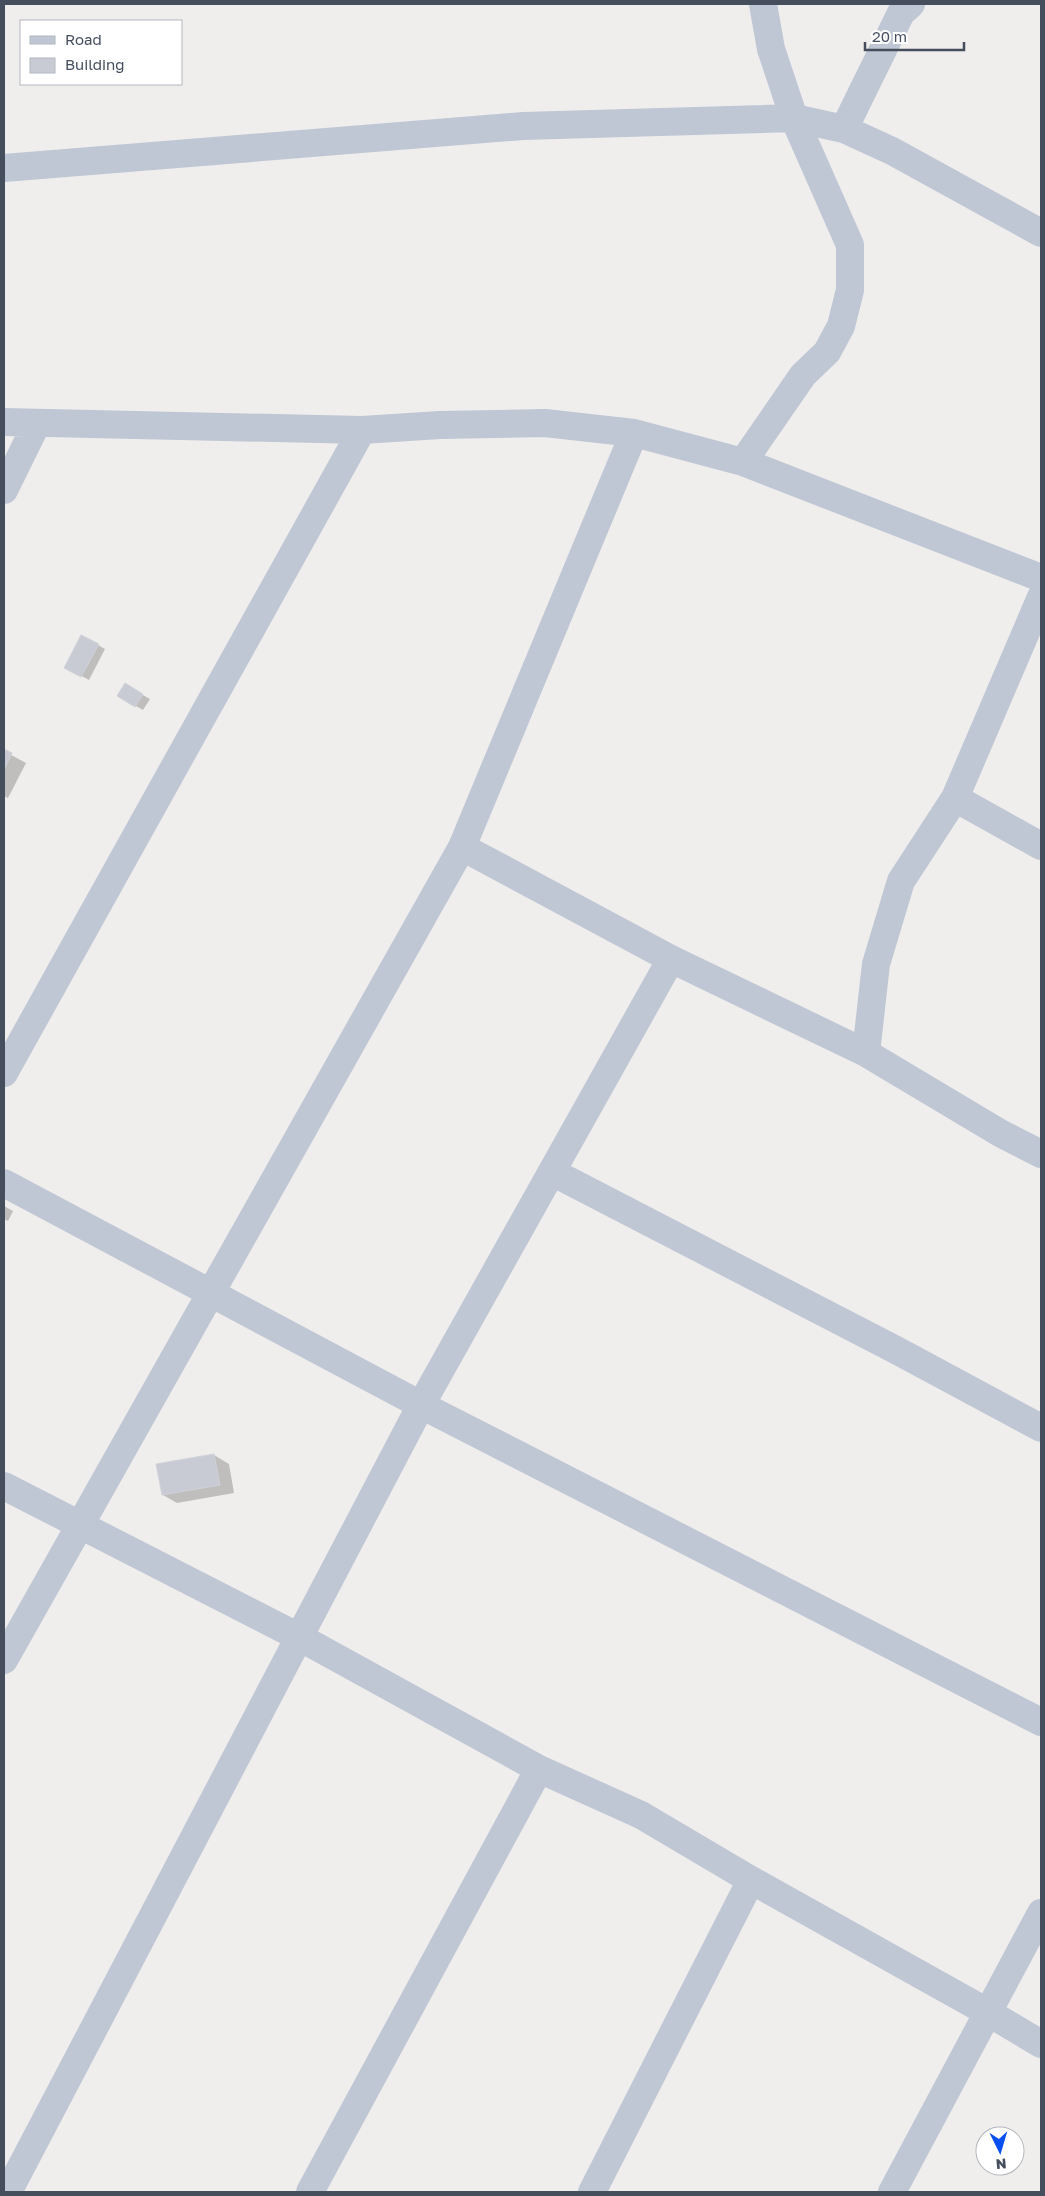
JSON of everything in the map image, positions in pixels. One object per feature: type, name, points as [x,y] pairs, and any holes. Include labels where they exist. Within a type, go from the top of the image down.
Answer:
[{"type":"street","points":[[743,462],[803,376],[827,352],[841,326],[850,290],[850,245],[794,118],[771,49],[764,4]]},
{"type":"street","points":[[844,129],[901,12],[911,4]]},
{"type":"street","points":[[4,168],[523,126],[794,118],[844,129],[892,151],[1041,233]]},
{"type":"street","points":[[4,422],[362,430],[440,425],[545,423],[634,433],[743,462],[1041,578]]},
{"type":"street","points":[[4,490],[37,423]]},
{"type":"street","points":[[4,1073],[362,430]]},
{"type":"street","points":[[4,1660],[462,847],[634,433]]},
{"type":"street","points":[[866,1053],[876,964],[901,881],[955,798],[1041,597]]},
{"type":"street","points":[[955,798],[1041,846]]},
{"type":"street","points":[[462,847],[671,959],[866,1053],[1000,1133],[1041,1154]]},
{"type":"street","points":[[14,2186],[421,1405],[671,959]]},
{"type":"street","points":[[552,1172],[1041,1428]]},
{"type":"street","points":[[4,1183],[421,1405],[1041,1722]]},
{"type":"street","points":[[4,1486],[299,1637],[539,1769],[641,1815],[751,1880],[1041,2044]]},
{"type":"street","points":[[310,2192],[539,1769]]},
{"type":"street","points":[[592,2192],[751,1880]]},
{"type":"street","points":[[892,2192],[1041,1913]]},
{"type":"building","points":[[81,635],[99,644],[81,677],[64,668]]},
{"type":"building","points":[[125,683],[143,694],[135,707],[117,696]]},
{"type":"building","points":[[4,749],[12,753],[4,770]]},
{"type":"building","points":[[214,1454],[220,1485],[162,1495],[156,1464]]}]
